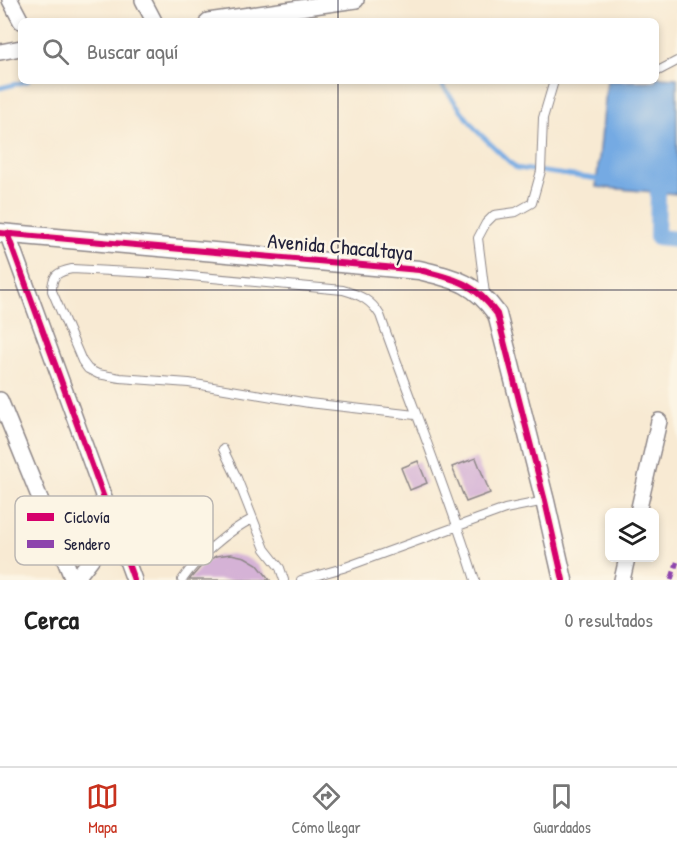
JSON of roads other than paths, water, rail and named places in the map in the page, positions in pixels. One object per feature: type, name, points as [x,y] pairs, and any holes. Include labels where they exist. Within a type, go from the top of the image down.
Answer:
[{"type":"street","points":[[10,0],[19,18]]},
{"type":"street","points":[[143,0],[152,18]]},
{"type":"street","points":[[222,18],[283,5],[356,0]]},
{"type":"street","points":[[0,52],[18,49]]},
{"type":"street","points":[[4,233],[104,496]]},
{"type":"street","name":"Avenida Chacaltaya","points":[[4,233],[419,270],[457,279],[485,297],[497,314],[563,580]]},
{"type":"street","points":[[0,400],[39,496]]},
{"type":"street","points":[[639,508],[659,421]]},
{"type":"street","points":[[622,580],[626,562]]},
{"type":"street","points":[[68,565],[74,580],[86,565]]},
{"type":"street","points":[[129,565],[134,580]]},
{"type":"lane","points":[[659,70],[677,61]]},
{"type":"lane","points":[[485,297],[478,238],[486,223],[495,215],[516,212],[532,203],[541,171],[543,118],[553,84]]},
{"type":"lane","name":"Avenida Chacaltaya","points":[[415,415],[309,403],[189,383],[120,378],[98,374],[88,369],[82,361],[52,291],[52,281],[60,272],[72,268],[169,274],[343,290],[360,295],[373,304],[380,315],[458,527],[475,580]]},
{"type":"lane","points":[[223,449],[265,549],[280,568],[285,580]]},
{"type":"lane","points":[[301,580],[344,568],[505,509],[545,501]]},
{"type":"lane","points":[[213,548],[238,526],[252,519]]},
{"type":"lane","points":[[182,580],[196,565]]},
{"type":"water","points":[[659,77],[677,78],[677,194],[596,187],[607,84],[659,84]]},
{"type":"waterway","points":[[0,88],[18,84]]},
{"type":"waterway","points":[[441,84],[477,131],[516,168],[597,179]]},
{"type":"waterway","points":[[658,192],[657,237],[677,239]]}]
